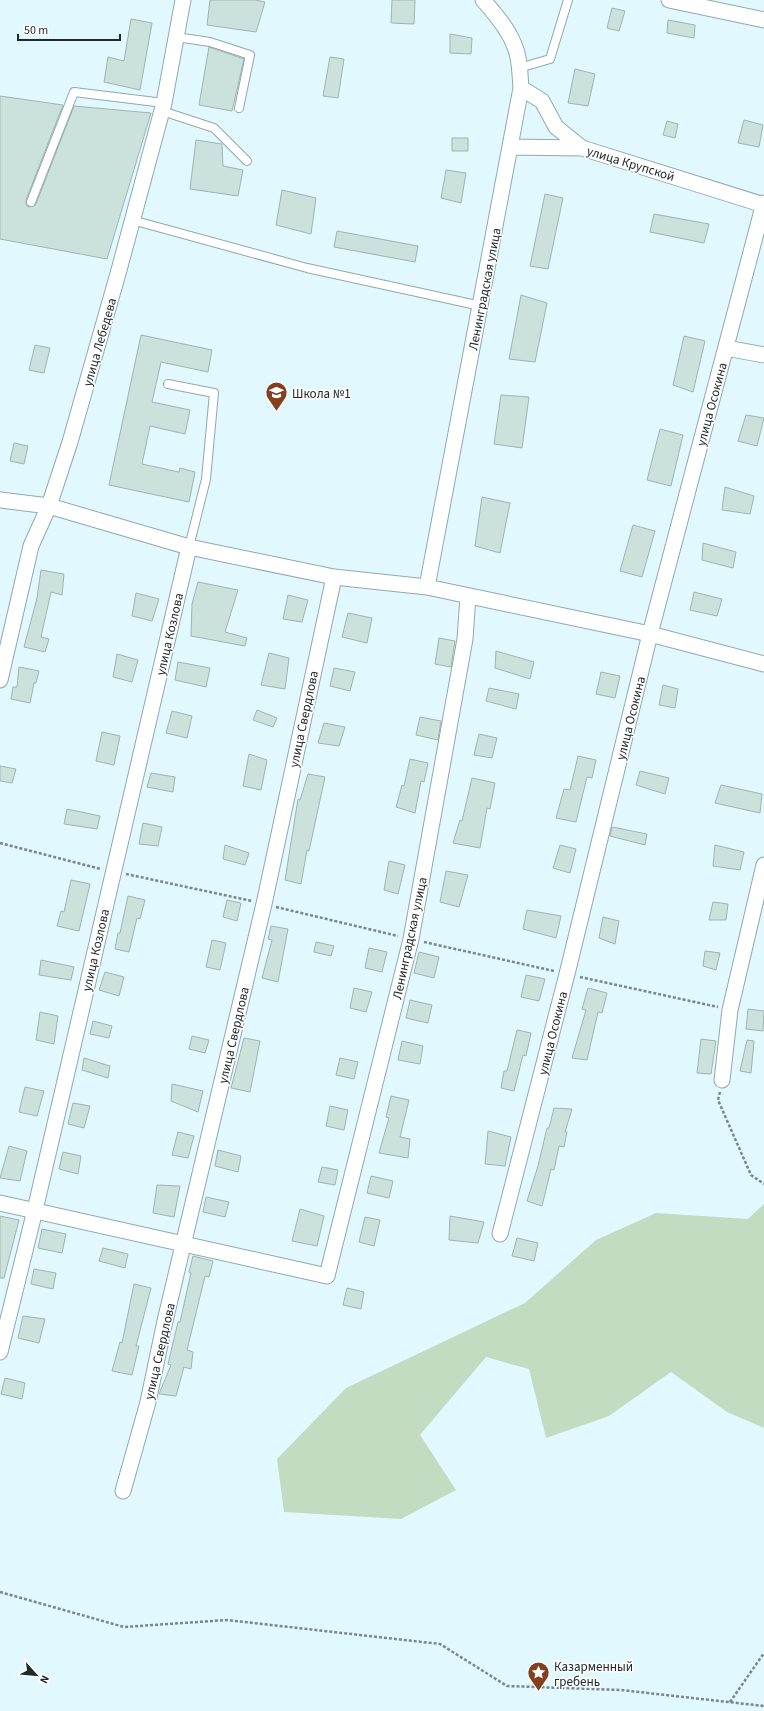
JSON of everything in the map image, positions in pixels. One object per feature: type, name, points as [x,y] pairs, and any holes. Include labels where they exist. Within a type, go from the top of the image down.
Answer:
[{"type":"street","name":"улица Лебедева","points":[[0,680],[31,546],[49,506],[72,435],[163,107],[183,0]]},
{"type":"street","name":"Ленинградская улица","points":[[427,587],[521,88],[517,54],[506,27],[483,0]]},
{"type":"street","points":[[669,0],[764,20]]},
{"type":"street","name":"улица Крупской","points":[[521,88],[542,101],[556,127],[582,148],[764,204]]},
{"type":"street","points":[[510,147],[582,148]]},
{"type":"street","name":"улица Осокина","points":[[500,1234],[567,974],[650,634],[764,204]]},
{"type":"street","points":[[726,348],[764,355]]},
{"type":"street","points":[[0,500],[49,506],[189,547],[334,578],[427,587],[650,634],[764,664]]},
{"type":"street","name":"улица Козлова","points":[[0,1352],[35,1210],[189,547]]},
{"type":"street","name":"улица Свердлова","points":[[123,1491],[148,1402],[264,904],[334,578]]},
{"type":"street","name":"Ленинградская улица","points":[[184,1244],[327,1276],[411,939],[465,639],[468,596]]},
{"type":"street","points":[[722,1080],[730,1010],[764,865]]},
{"type":"street","points":[[0,1202],[184,1244]]},
{"type":"lane","points":[[519,68],[550,59],[568,0]]},
{"type":"lane","points":[[176,37],[210,42],[250,55],[239,108]]},
{"type":"lane","points":[[31,202],[74,92],[163,107],[214,128],[248,161]]},
{"type":"lane","points":[[132,220],[307,268],[481,306]]},
{"type":"lane","points":[[168,384],[214,393],[206,479],[189,547]]},
{"type":"path","points":[[0,843],[113,872],[264,904],[411,939],[730,1010]]},
{"type":"path","points":[[722,1080],[718,1100],[751,1175],[764,1184]]},
{"type":"path","points":[[0,1592],[124,1627],[227,1620],[440,1644],[506,1686],[621,1690],[764,1706]]},
{"type":"path","points":[[729,1702],[764,1653]]},
{"type":"green space","points":[[764,1204],[764,1428],[727,1412],[671,1372],[609,1416],[546,1438],[529,1369],[486,1357],[420,1435],[456,1490],[401,1519],[284,1512],[277,1459],[346,1388],[525,1303],[596,1240],[656,1213],[748,1219]]},
{"type":"building","points":[[210,0],[255,0],[265,2],[256,32],[207,25]]},
{"type":"building","points":[[392,0],[415,0],[414,24],[391,23]]},
{"type":"building","points":[[612,8],[625,11],[619,31],[607,28]]},
{"type":"building","points":[[131,19],[152,23],[140,90],[104,82],[108,57],[124,61]]},
{"type":"building","points":[[668,20],[695,25],[694,38],[667,33]]},
{"type":"building","points":[[450,34],[472,38],[471,54],[450,53]]},
{"type":"building","points":[[209,47],[244,59],[232,111],[199,105]]},
{"type":"building","points":[[330,57],[344,59],[338,98],[323,96]]},
{"type":"building","points":[[575,69],[595,74],[588,106],[568,103]]},
{"type":"building","points":[[0,96],[63,105],[26,200],[26,205],[29,207],[36,204],[74,106],[151,113],[107,259],[0,239]]},
{"type":"building","points":[[744,120],[763,125],[759,147],[738,143]]},
{"type":"building","points":[[667,121],[678,124],[675,138],[663,135]]},
{"type":"building","points":[[452,138],[468,138],[468,151],[452,151]]},
{"type":"building","points":[[196,140],[222,144],[223,166],[243,170],[238,196],[190,189]]},
{"type":"building","points":[[446,170],[466,173],[461,203],[441,198]]},
{"type":"building","points":[[282,190],[316,198],[311,234],[276,225]]},
{"type":"building","points":[[545,194],[563,198],[548,269],[530,266]]},
{"type":"building","points":[[654,214],[709,224],[704,243],[650,232]]},
{"type":"building","points":[[337,231],[418,246],[415,262],[334,247]]},
{"type":"building","points":[[521,295],[547,303],[535,362],[509,359]]},
{"type":"building","points":[[141,335],[212,350],[208,372],[161,362],[152,402],[190,410],[185,434],[150,426],[142,464],[179,472],[180,468],[195,472],[189,502],[109,485]]},
{"type":"building","points":[[684,336],[705,341],[693,392],[673,385]]},
{"type":"building","points":[[35,345],[50,348],[44,373],[29,370]]},
{"type":"building","points":[[501,395],[529,397],[522,448],[494,444]]},
{"type":"building","points":[[746,415],[764,418],[757,446],[738,441]]},
{"type":"building","points":[[660,429],[683,435],[671,486],[647,480]]},
{"type":"building","points":[[14,443],[28,446],[24,464],[10,461]]},
{"type":"building","points":[[725,487],[754,496],[750,514],[722,510]]},
{"type":"building","points":[[482,497],[510,503],[500,553],[475,546]]},
{"type":"building","points":[[633,525],[655,531],[642,577],[620,571]]},
{"type":"building","points":[[703,543],[736,552],[733,568],[702,560]]},
{"type":"building","points":[[41,570],[64,574],[62,595],[51,592],[41,637],[49,639],[45,652],[24,647],[37,598]]},
{"type":"building","points":[[198,582],[238,590],[225,632],[247,638],[245,646],[191,636],[192,604]]},
{"type":"building","points":[[694,592],[722,599],[717,616],[690,610]]},
{"type":"building","points":[[136,593],[159,599],[152,621],[132,616]]},
{"type":"building","points":[[288,595],[308,600],[302,622],[283,619]]},
{"type":"building","points":[[348,613],[372,618],[367,643],[342,637]]},
{"type":"building","points":[[439,638],[455,641],[451,667],[435,664]]},
{"type":"building","points":[[496,651],[534,662],[530,679],[495,668]]},
{"type":"building","points":[[269,653],[289,658],[285,689],[261,685]]},
{"type":"building","points":[[117,654],[138,660],[132,682],[113,677]]},
{"type":"building","points":[[178,662],[210,668],[206,687],[175,680]]},
{"type":"building","points":[[19,667],[39,671],[36,683],[34,683],[30,703],[11,699],[13,687],[17,687]]},
{"type":"building","points":[[334,668],[355,672],[350,691],[330,686]]},
{"type":"building","points":[[601,672],[620,676],[615,698],[596,694]]},
{"type":"building","points":[[663,685],[678,689],[675,708],[659,705]]},
{"type":"building","points":[[489,688],[519,694],[516,709],[486,701]]},
{"type":"building","points":[[257,710],[277,718],[273,727],[253,720]]},
{"type":"building","points":[[172,711],[192,716],[187,738],[166,733]]},
{"type":"building","points":[[420,717],[441,721],[438,740],[416,735]]},
{"type":"building","points":[[324,723],[345,727],[339,746],[318,743]]},
{"type":"building","points":[[102,732],[120,736],[114,765],[96,761]]},
{"type":"building","points":[[479,734],[497,738],[492,758],[474,755]]},
{"type":"building","points":[[249,754],[267,760],[261,790],[243,786]]},
{"type":"building","points":[[578,756],[596,760],[592,778],[587,777],[576,822],[556,818],[564,789],[570,790]]},
{"type":"building","points":[[410,759],[428,763],[424,782],[421,781],[415,813],[396,807],[402,785],[404,786]]},
{"type":"building","points":[[0,766],[16,769],[12,783],[0,781]]},
{"type":"building","points":[[640,771],[669,778],[665,794],[636,785]]},
{"type":"building","points":[[151,773],[175,777],[173,792],[147,787]]},
{"type":"building","points":[[308,774],[325,777],[309,851],[307,850],[301,884],[285,880],[298,799],[300,800]]},
{"type":"building","points":[[472,778],[495,783],[490,809],[487,808],[480,848],[453,843],[460,820],[462,821]]},
{"type":"building","points":[[721,785],[762,794],[760,813],[715,803]]},
{"type":"building","points":[[67,809],[100,816],[97,829],[64,824]]},
{"type":"building","points":[[143,823],[162,827],[158,846],[139,844]]},
{"type":"building","points":[[612,827],[647,834],[645,845],[610,836]]},
{"type":"building","points":[[225,845],[249,853],[245,865],[223,859]]},
{"type":"building","points":[[560,845],[576,849],[570,873],[553,868]]},
{"type":"building","points":[[715,845],[744,852],[740,870],[713,866]]},
{"type":"building","points":[[389,861],[405,865],[398,894],[384,890]]},
{"type":"building","points":[[446,871],[468,875],[459,907],[440,902]]},
{"type":"building","points":[[71,880],[90,884],[79,931],[57,926],[61,911],[64,912]]},
{"type":"building","points":[[128,896],[145,900],[140,919],[137,918],[129,952],[115,949]]},
{"type":"building","points":[[227,900],[241,903],[237,921],[223,917]]},
{"type":"building","points":[[713,902],[728,904],[726,920],[709,920]]},
{"type":"building","points":[[527,910],[561,916],[556,938],[523,929]]},
{"type":"building","points":[[603,917],[619,921],[615,944],[599,938]]},
{"type":"building","points":[[271,926],[288,929],[278,982],[262,978],[272,940],[268,939]]},
{"type":"building","points":[[212,940],[226,943],[220,970],[206,967]]},
{"type":"building","points":[[316,942],[334,946],[331,956],[314,952]]},
{"type":"building","points":[[369,948],[387,952],[382,972],[365,968]]},
{"type":"building","points":[[705,951],[720,953],[716,970],[703,966]]},
{"type":"building","points":[[419,952],[439,957],[434,978],[414,973]]},
{"type":"building","points":[[41,960],[74,967],[71,980],[39,975]]},
{"type":"building","points":[[105,972],[124,977],[119,996],[99,990]]},
{"type":"building","points":[[526,975],[545,979],[539,1001],[521,997]]},
{"type":"building","points":[[354,988],[372,992],[366,1012],[350,1008]]},
{"type":"building","points":[[588,988],[607,993],[602,1013],[598,1012],[587,1060],[572,1058],[586,1010],[582,1009]]},
{"type":"building","points":[[410,1000],[432,1005],[428,1023],[406,1018]]},
{"type":"building","points":[[748,1009],[764,1011],[763,1031],[746,1029]]},
{"type":"building","points":[[40,1012],[58,1016],[54,1044],[36,1040]]},
{"type":"building","points":[[93,1021],[112,1026],[109,1038],[90,1034]]},
{"type":"building","points":[[517,1030],[531,1033],[526,1056],[523,1055],[514,1091],[501,1088],[504,1071],[507,1071]]},
{"type":"building","points":[[192,1036],[209,1040],[205,1053],[189,1049]]},
{"type":"building","points":[[244,1038],[260,1041],[250,1092],[231,1088]]},
{"type":"building","points":[[701,1039],[716,1041],[711,1074],[697,1073]]},
{"type":"building","points":[[747,1040],[754,1041],[751,1073],[740,1071]]},
{"type":"building","points":[[402,1041],[423,1046],[420,1064],[398,1060]]},
{"type":"building","points":[[84,1058],[110,1066],[108,1078],[82,1070]]},
{"type":"building","points":[[340,1058],[358,1062],[354,1079],[336,1075]]},
{"type":"building","points":[[172,1084],[203,1091],[198,1112],[171,1101]]},
{"type":"building","points":[[25,1087],[44,1091],[37,1116],[19,1112]]},
{"type":"building","points":[[391,1096],[409,1100],[400,1137],[410,1139],[408,1158],[379,1153],[389,1118],[386,1117]]},
{"type":"building","points":[[73,1103],[90,1106],[84,1128],[68,1124]]},
{"type":"building","points":[[330,1106],[348,1110],[344,1130],[326,1126]]},
{"type":"building","points":[[554,1108],[572,1109],[565,1132],[567,1132],[564,1147],[559,1146],[554,1170],[551,1169],[542,1206],[527,1201]]},
{"type":"building","points":[[488,1131],[511,1137],[505,1166],[485,1164]]},
{"type":"building","points":[[178,1132],[194,1136],[188,1158],[172,1155]]},
{"type":"building","points":[[9,1146],[27,1151],[20,1181],[0,1178]]},
{"type":"building","points":[[218,1150],[241,1156],[238,1172],[215,1166]]},
{"type":"building","points":[[63,1152],[81,1156],[78,1174],[59,1169]]},
{"type":"building","points":[[322,1167],[338,1170],[335,1185],[318,1182]]},
{"type":"building","points":[[371,1176],[393,1181],[389,1198],[367,1193]]},
{"type":"building","points":[[157,1185],[180,1186],[174,1217],[153,1213]]},
{"type":"building","points":[[206,1197],[229,1202],[225,1217],[203,1212]]},
{"type":"building","points":[[300,1209],[324,1216],[317,1246],[292,1241]]},
{"type":"building","points":[[0,1216],[19,1220],[4,1278],[0,1278]]},
{"type":"building","points":[[450,1216],[484,1222],[478,1243],[449,1240]]},
{"type":"building","points":[[365,1217],[380,1220],[374,1246],[359,1242]]},
{"type":"building","points":[[42,1229],[66,1234],[62,1253],[38,1248]]},
{"type":"building","points":[[517,1238],[538,1243],[534,1261],[512,1256]]},
{"type":"building","points":[[103,1248],[128,1254],[125,1268],[99,1261]]},
{"type":"building","points":[[193,1256],[213,1261],[209,1277],[205,1276],[187,1350],[193,1352],[191,1369],[184,1367],[176,1396],[159,1394],[171,1365],[168,1364],[178,1322],[180,1322],[191,1273],[189,1272]]},
{"type":"building","points":[[34,1269],[56,1273],[53,1289],[31,1284]]},
{"type":"building","points":[[134,1284],[151,1288],[136,1346],[139,1346],[132,1375],[112,1371],[120,1342],[122,1343]]},
{"type":"building","points":[[347,1288],[364,1292],[361,1309],[343,1305]]},
{"type":"building","points":[[23,1316],[45,1319],[39,1343],[18,1338]]},
{"type":"building","points":[[5,1378],[25,1383],[22,1399],[1,1394]]},
{"type":"place","name":"Школа №1","points":[[277,412]]},
{"type":"place","name":"Казарменный гребень","points":[[538,1692]]}]
